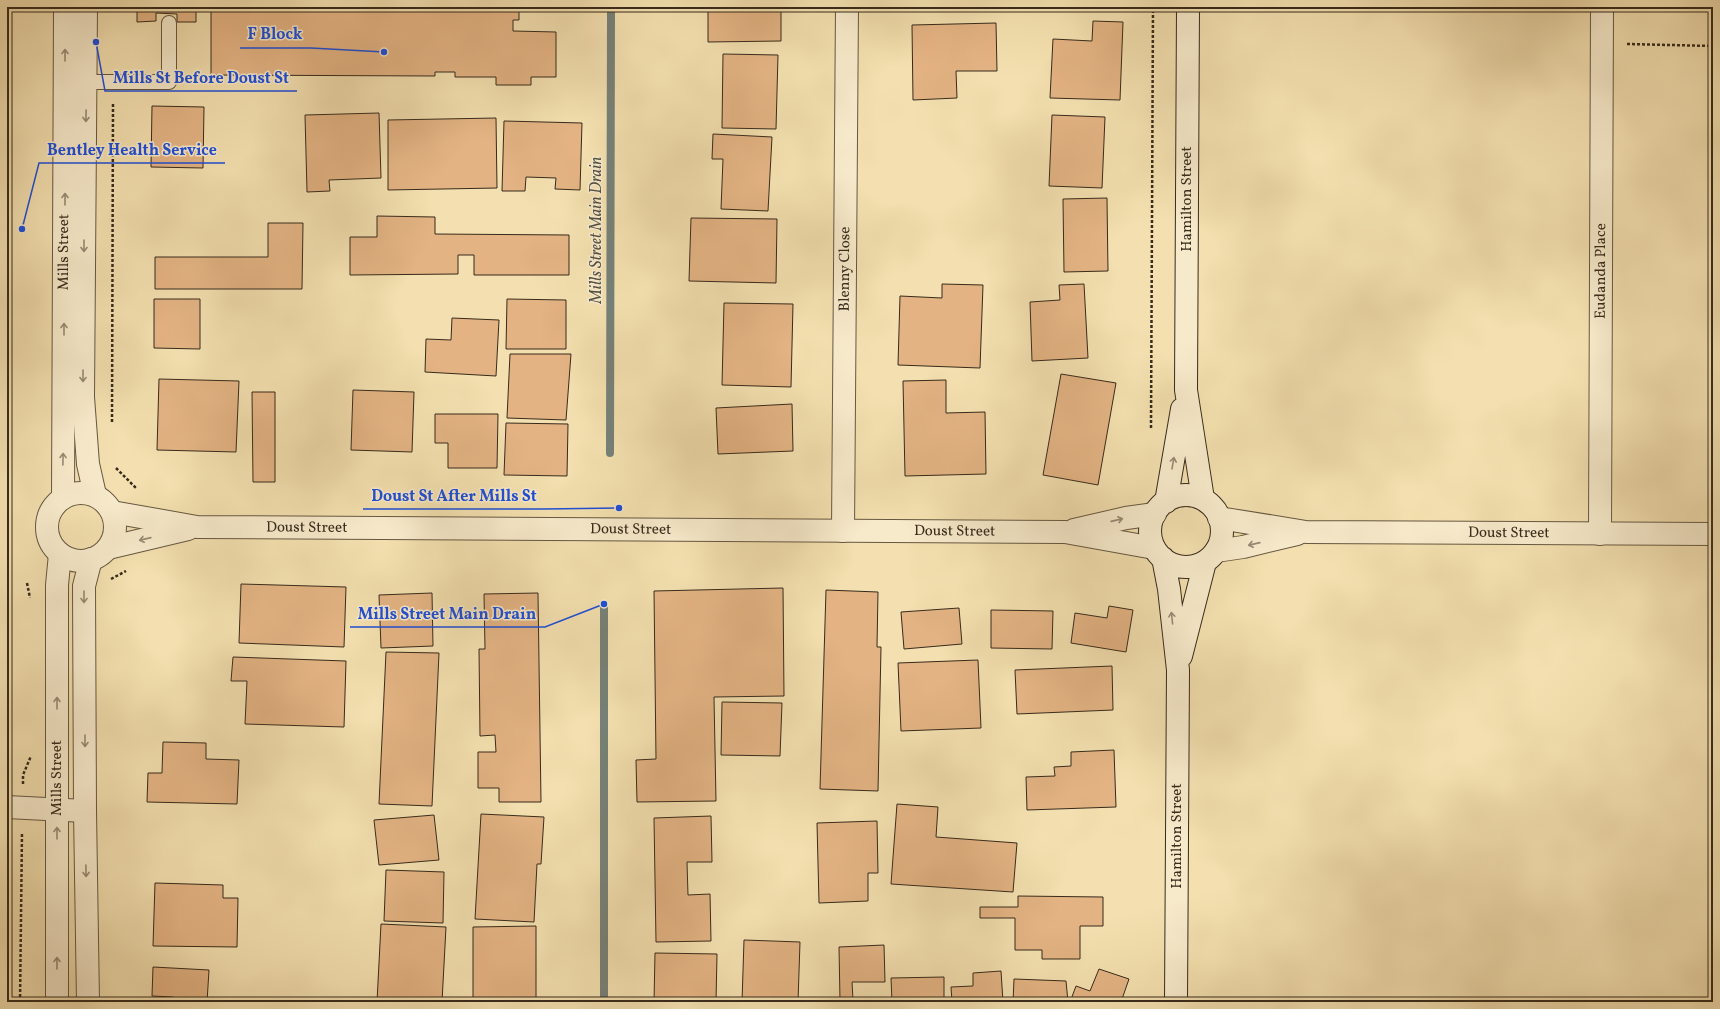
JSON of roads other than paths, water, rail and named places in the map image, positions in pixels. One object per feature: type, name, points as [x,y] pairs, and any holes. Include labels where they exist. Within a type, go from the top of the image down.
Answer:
[{"type":"street","name":"Mills Street","points":[[65,7],[76,82],[83,397],[88,464],[95,495]]},
{"type":"street","name":"Mills Street","points":[[63,498],[76,82],[86,7]]},
{"type":"street","name":"Blenny Close","points":[[843,531],[847,7]]},
{"type":"street","name":"Hamilton Street","points":[[1188,7],[1186,390],[1203,500]]},
{"type":"street","name":"Eudanda Place","points":[[1600,534],[1602,7]]},
{"type":"street","name":"Hamilton Street","points":[[1160,508],[1186,390]]},
{"type":"street","points":[[84,492],[95,495],[102,499],[112,512],[115,521],[115,530],[99,554],[80,561],[69,559],[60,554],[52,546],[48,536],[47,525],[52,510],[63,498],[73,493],[84,492]]},
{"type":"street","points":[[1184,495],[1193,496],[1210,504],[1219,518],[1221,535],[1221,540],[1210,556],[1196,566],[1185,567],[1175,566],[1158,553],[1150,536],[1151,525],[1160,508],[1174,497],[1184,495]]},
{"type":"street","name":"Doust Street","points":[[1066,532],[1126,518],[1160,508]]},
{"type":"street","name":"Doust Street","points":[[112,512],[197,527],[1066,532],[1158,553]]},
{"type":"street","name":"Doust Street","points":[[1219,518],[1306,532],[1713,534]]},
{"type":"street","name":"Doust Street","points":[[99,554],[197,527]]},
{"type":"street","name":"Doust Street","points":[[1210,556],[1306,532]]},
{"type":"street","name":"Hamilton Street","points":[[1158,553],[1169,589],[1178,670],[1176,1002]]},
{"type":"street","name":"Mills Street","points":[[57,1002],[57,585],[60,554]]},
{"type":"street","name":"Mills Street","points":[[88,1002],[84,586],[99,554]]},
{"type":"street","name":"Hamilton Street","points":[[1178,670],[1210,556]]},
{"type":"street","points":[[7,807],[85,811]]},
{"type":"lane","points":[[76,82],[169,82],[169,23]]},
{"type":"waterway","name":"Mills Street Main Drain","points":[[610,453],[611,7]]},
{"type":"waterway","name":"Mills Street Main Drain","points":[[604,604],[604,1002]]},
{"type":"place","name":"Mills St Before Doust St","points":[[96,42]]},
{"type":"place","name":"F Block","points":[[384,52]]},
{"type":"place","name":"Bentley Health Service","points":[[22,229]]},
{"type":"place","name":"Doust St After Mills St","points":[[619,508]]},
{"type":"place","name":"Mills Street Main Drain","points":[[604,604]]}]
